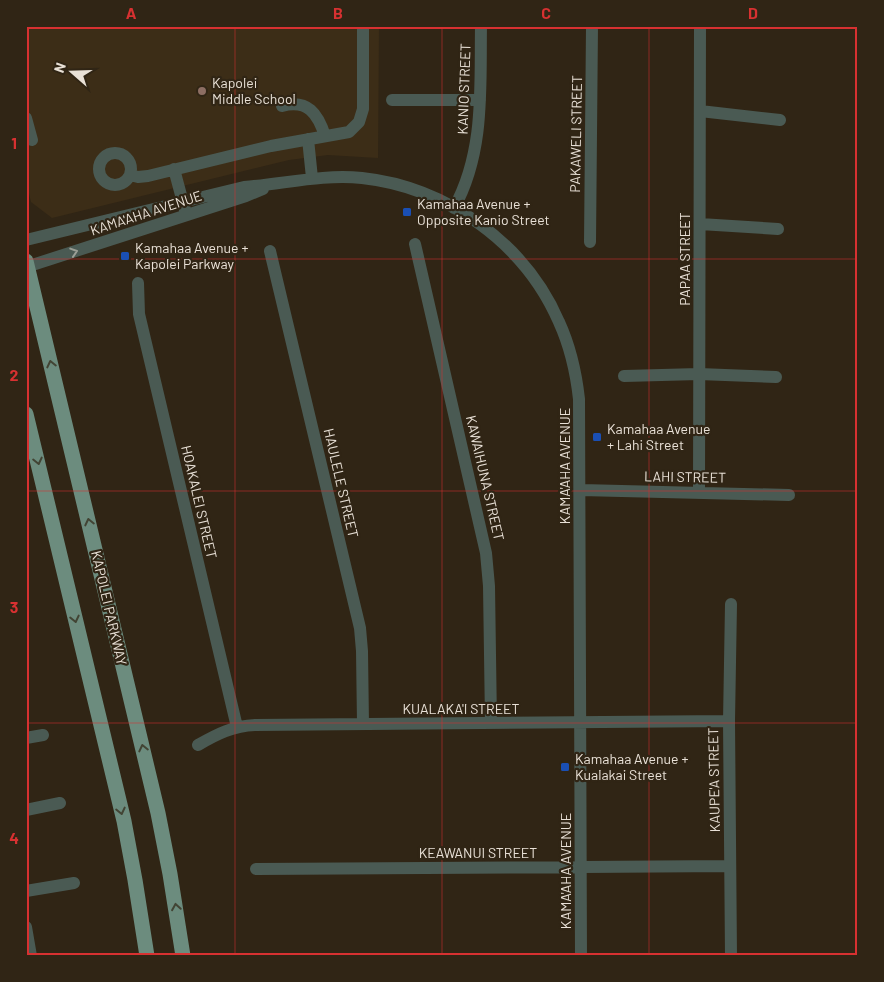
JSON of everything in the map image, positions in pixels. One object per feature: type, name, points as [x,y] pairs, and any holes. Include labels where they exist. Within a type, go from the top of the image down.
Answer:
[{"type":"main road","name":"KAPOLEI PARKWAY","points":[[27,265],[158,813],[183,956]]},
{"type":"main road","points":[[26,414],[124,821],[147,956]]},
{"type":"street","points":[[130,175],[143,176],[271,146],[349,132],[362,116],[363,26]]},
{"type":"street","name":"KANIO STREET","points":[[454,208],[463,192],[473,163],[479,127],[481,26]]},
{"type":"street","name":"PAKAWELI STREET","points":[[590,242],[592,26]]},
{"type":"street","name":"PAPAA STREET","points":[[699,492],[700,26]]},
{"type":"street","points":[[392,100],[480,100]]},
{"type":"street","points":[[282,106],[294,104],[310,110],[319,119],[325,136]]},
{"type":"street","points":[[700,111],[780,120]]},
{"type":"street","points":[[26,118],[32,140]]},
{"type":"street","points":[[308,139],[312,178]]},
{"type":"street","points":[[174,169],[186,216]]},
{"type":"street","name":"KAMA'AHA AVENUE","points":[[26,240],[244,187],[312,178],[340,177],[383,182],[424,194],[454,208],[481,225],[512,252],[538,284],[558,320],[572,358],[580,398],[581,956]]},
{"type":"street","name":"KAMA'AHA AVENUE","points":[[27,265],[186,216],[275,184]]},
{"type":"street","points":[[700,224],[778,229]]},
{"type":"street","name":"KAWAIHUNA STREET","points":[[415,244],[486,553],[490,586],[491,724]]},
{"type":"street","name":"HAULELE STREET","points":[[270,251],[360,628],[363,724]]},
{"type":"street","name":"HOAKALEI STREET","points":[[138,283],[139,314],[237,727]]},
{"type":"street","points":[[624,376],[700,374],[776,377]]},
{"type":"street","name":"LAHI STREET","points":[[581,490],[789,495]]},
{"type":"street","name":"KAUPE'A STREET","points":[[731,604],[729,721],[731,956]]},
{"type":"street","name":"KUALAKA'I STREET","points":[[198,745],[219,733],[237,727],[256,725],[729,721]]},
{"type":"street","points":[[26,738],[43,735]]},
{"type":"street","points":[[26,810],[60,803]]},
{"type":"street","name":"KEAWANUI STREET","points":[[256,869],[730,866]]},
{"type":"street","points":[[26,891],[74,883]]},
{"type":"street","points":[[26,927],[31,956]]},
{"type":"shaded area","name":"Kapolei Middle School","points":[[26,26],[379,26],[378,158],[328,155],[289,160],[52,218],[31,202],[26,181]]},
{"type":"place","name":"Kapolei Middle School","points":[[202,91]]},
{"type":"place","name":"Kamahaa Avenue + Opposite Kanio Street","points":[[407,212]]},
{"type":"place","name":"Kamahaa Avenue + Kapolei Parkway","points":[[125,256]]},
{"type":"place","name":"Kamahaa Avenue + Lahi Street","points":[[597,437]]},
{"type":"place","name":"Kamahaa Avenue + Kualakai Street","points":[[565,767]]}]
